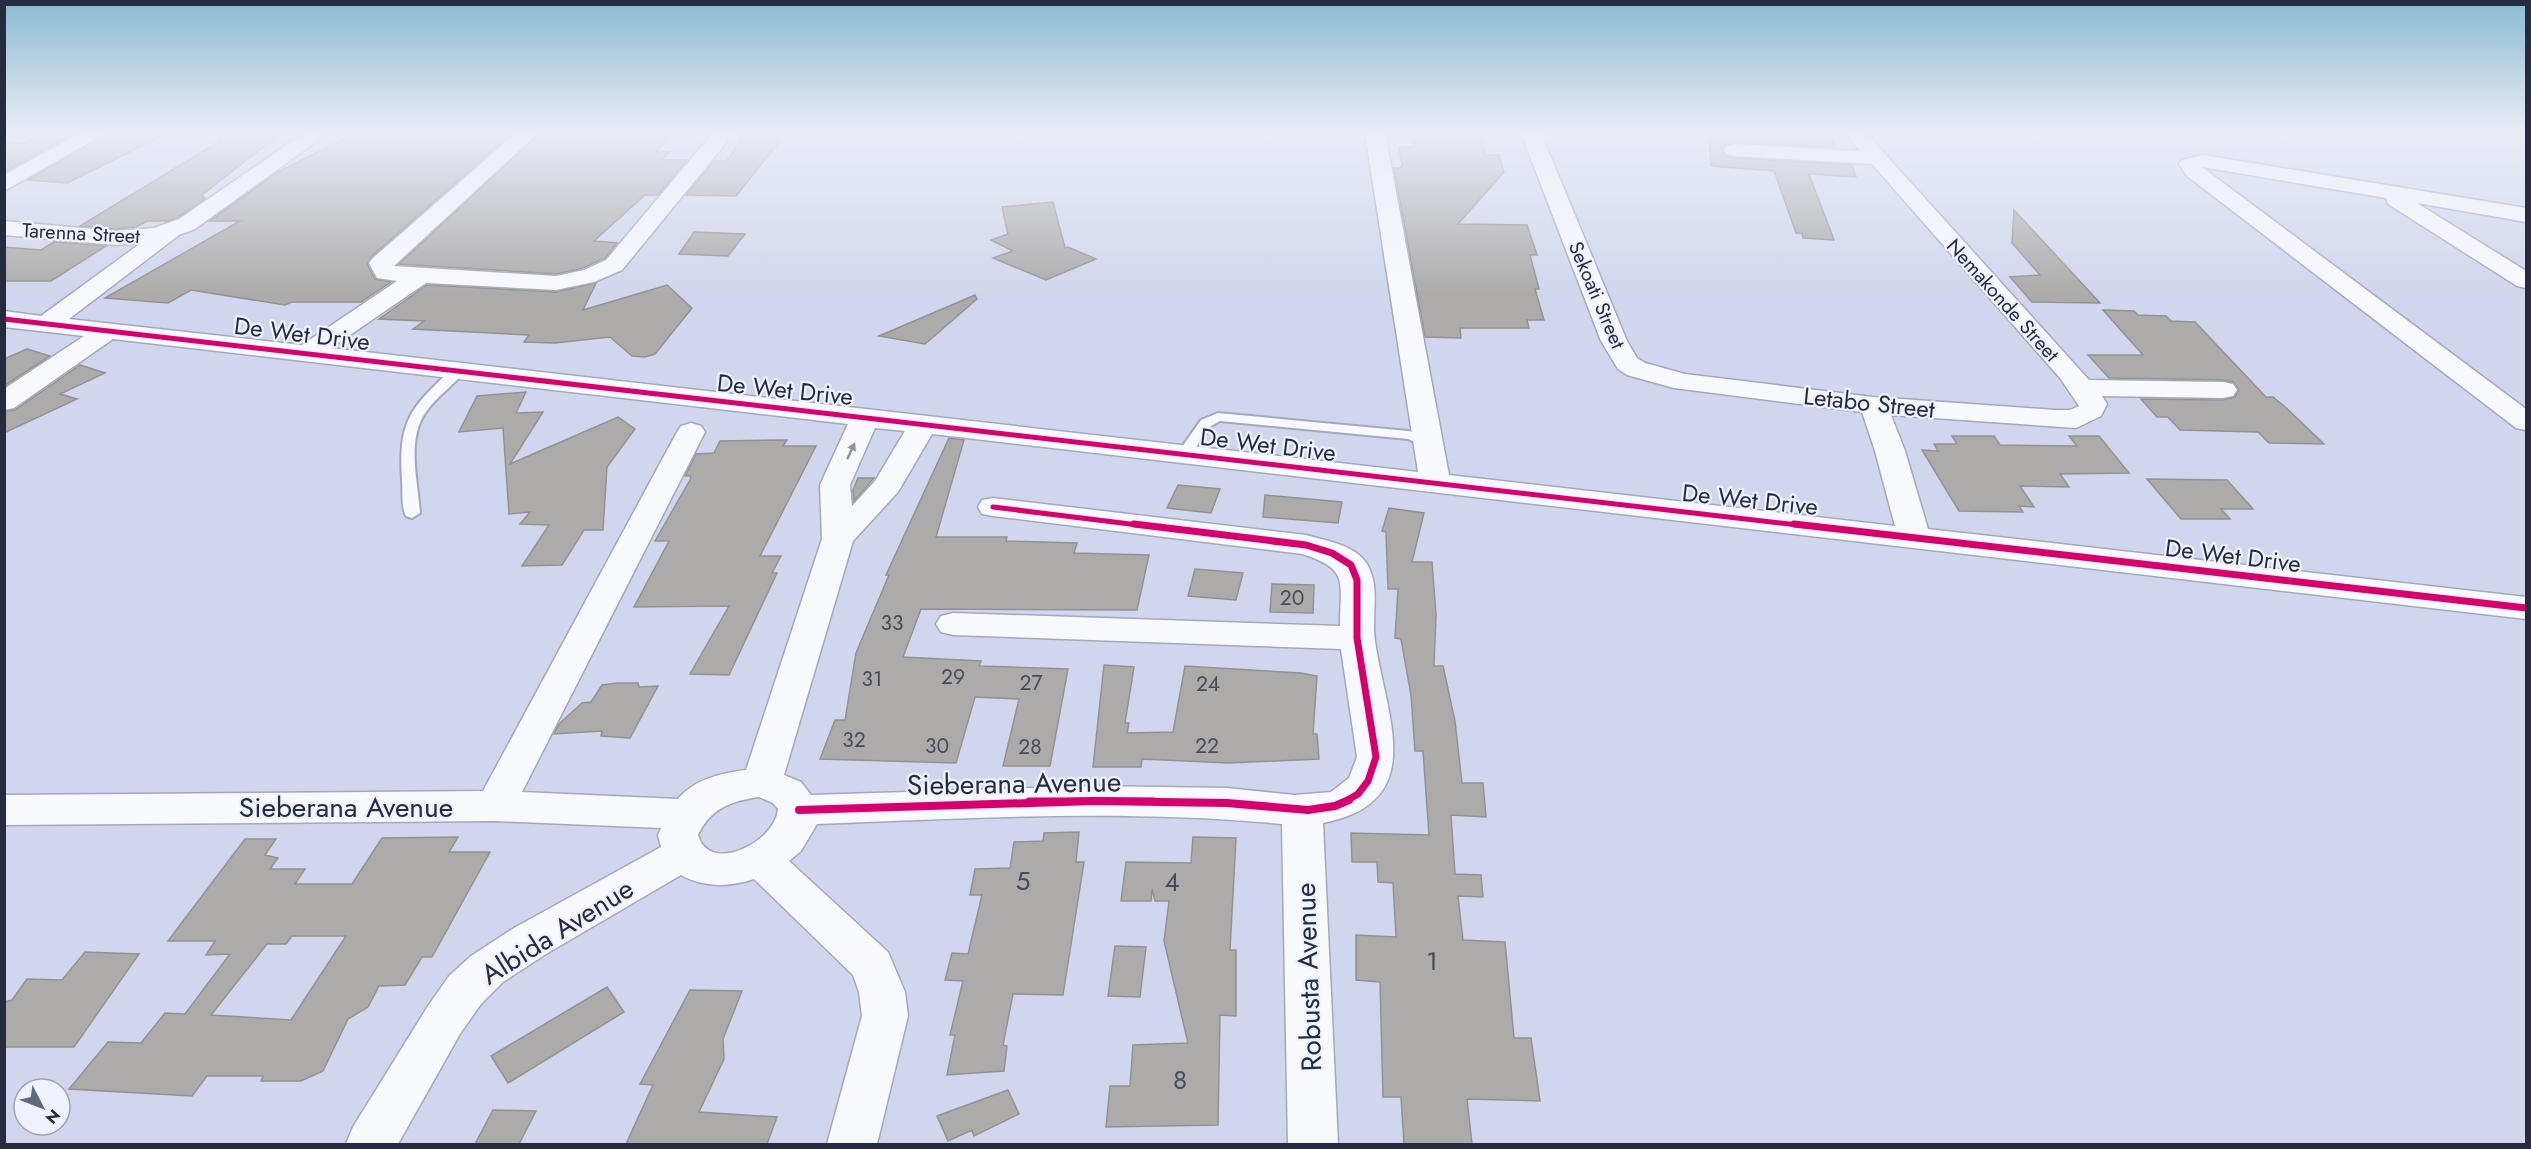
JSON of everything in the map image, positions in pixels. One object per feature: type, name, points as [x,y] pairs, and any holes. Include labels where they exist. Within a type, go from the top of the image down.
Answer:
[{"type":"street","points":[[47,323],[166,233],[236,187]]},
{"type":"street","points":[[277,349],[368,284],[381,263],[467,187]]},
{"type":"street","points":[[368,284],[423,274],[556,283],[603,272],[614,265],[679,187]]},
{"type":"street","points":[[1384,187],[1435,482]]},
{"type":"street","name":"Sekoati Street","points":[[1553,187],[1614,340],[1627,363],[1652,376]]},
{"type":"street","name":"Nemakonde Street","points":[[1901,187],[2085,401]]},
{"type":"street","points":[[2213,187],[2526,422]]},
{"type":"street","points":[[2362,187],[2526,215]]},
{"type":"street","points":[[2383,190],[2526,282]]},
{"type":"street","name":"Tarenna Street","points":[[4,228],[116,238],[166,233]]},
{"type":"street","points":[[306,354],[423,274]]},
{"type":"street","points":[[2526,282],[2517,286],[2516,290],[2526,298]]},
{"type":"street","name":"De Wet Drive","points":[[4,319],[2526,608]]},
{"type":"street","points":[[4,402],[110,330]]},
{"type":"street","name":"Letabo Street","points":[[1652,376],[1873,405],[2055,419],[2076,419],[2085,401],[2223,390]]},
{"type":"street","points":[[1873,405],[1890,452],[1914,537]]},
{"type":"street","points":[[762,782],[838,539],[835,485],[866,417]]},
{"type":"street","points":[[838,539],[887,486],[923,424]]},
{"type":"street","points":[[495,806],[691,432]]},
{"type":"street","name":"Sieberana Avenue","points":[[799,810],[1039,801],[1229,803],[1302,809],[1333,806],[1352,800],[1373,774],[1376,757],[1357,638],[1357,580],[1351,565],[1332,553],[1306,545],[993,507]]},
{"type":"street","points":[[953,624],[1357,638]]},
{"type":"street","points":[[762,782],[781,786],[794,796],[799,810],[798,824],[790,838],[761,860],[730,869],[702,867],[685,834],[710,794],[725,788],[762,782]]},
{"type":"street","name":"Sieberana Avenue","points":[[4,810],[495,806],[685,834]]},
{"type":"street","name":"Robusta Avenue","points":[[1302,809],[1313,1144]]},
{"type":"street","name":"Albida Avenue","points":[[371,1144],[444,1020],[465,990],[487,969],[685,834]]},
{"type":"street","points":[[761,860],[872,965],[882,992],[885,1016],[852,1144]]},
{"type":"lane","points":[[412,513],[409,435],[413,422],[422,409],[458,371]]},
{"type":"lane","points":[[1184,454],[1206,423],[1218,417],[1408,435],[1421,438],[1429,444]]},
{"type":"building","points":[[145,187],[213,187],[202,195],[205,199],[168,221],[147,221],[136,227],[115,229],[80,226]]},
{"type":"building","points":[[257,187],[451,187],[371,257],[367,264],[375,279],[391,282],[361,302],[292,302],[285,305],[191,290],[168,303],[105,298],[240,221],[210,221]]},
{"type":"building","points":[[482,187],[665,187],[658,195],[645,195],[594,241],[617,243],[605,258],[583,268],[556,274],[399,264]]},
{"type":"building","points":[[693,187],[744,187],[736,196],[686,195]]},
{"type":"building","points":[[1397,187],[1491,187],[1458,224],[1527,225],[1537,255],[1530,255],[1539,289],[1535,289],[1544,320],[1527,320],[1529,328],[1460,328],[1461,338],[1425,337]]},
{"type":"building","points":[[1780,187],[1814,187],[1834,240],[1803,238],[1802,233],[1796,233]]},
{"type":"building","points":[[1053,202],[1065,248],[1068,247],[1096,259],[1046,280],[993,258],[1013,251],[991,240],[1008,234],[1002,207]]},
{"type":"building","points":[[2014,210],[2100,303],[2032,302],[2010,277],[2040,275],[2012,243]]},
{"type":"building","points":[[694,232],[745,234],[728,256],[679,254]]},
{"type":"building","points":[[54,242],[106,246],[51,281],[4,281],[4,247],[41,250]]},
{"type":"building","points":[[596,283],[583,310],[667,285],[692,308],[655,354],[645,357],[632,356],[610,337],[555,343],[524,342],[529,335],[413,329],[424,321],[379,319],[427,285],[556,292]]},
{"type":"building","points":[[975,295],[977,299],[925,344],[879,336]]},
{"type":"building","points":[[2103,310],[2134,311],[2138,315],[2166,316],[2171,321],[2195,322],[2266,397],[2273,397],[2324,444],[2269,443],[2258,432],[2180,430],[2168,417],[2157,417],[2141,399],[2223,400],[2235,397],[2239,389],[2233,382],[2223,380],[2109,378],[2088,355],[2143,355]]},
{"type":"building","points":[[27,349],[50,356],[4,386],[4,359]]},
{"type":"building","points":[[80,365],[105,373],[60,394],[77,399],[4,433],[4,412],[15,410]]},
{"type":"building","points":[[526,392],[516,413],[543,412],[510,464],[618,417],[635,429],[607,467],[603,530],[584,530],[562,565],[522,566],[549,525],[520,524],[530,512],[509,514],[503,428],[459,432],[477,396]]},
{"type":"building","points":[[1952,436],[1994,436],[2000,445],[2077,446],[2069,436],[2099,436],[2129,473],[2060,474],[2069,487],[2020,486],[2034,507],[2019,506],[2023,512],[1959,511],[1922,450],[1938,451],[1934,444],[1957,444]]},
{"type":"building","points":[[949,438],[964,440],[936,537],[1007,537],[1006,541],[1077,543],[1074,553],[1149,555],[1137,610],[921,609],[903,657],[981,661],[979,666],[1068,669],[1050,766],[1003,766],[1019,699],[975,697],[956,763],[820,759],[835,720],[845,720],[856,653],[889,575],[886,575]]},
{"type":"building","points":[[787,440],[783,446],[816,446],[760,556],[781,556],[772,573],[777,573],[729,675],[690,674],[729,606],[634,607],[669,541],[655,541],[690,480],[691,476],[685,476],[696,454],[714,453],[720,441]]},
{"type":"building","points":[[858,478],[874,478],[854,501],[853,490]]},
{"type":"building","points":[[2147,479],[2227,480],[2253,509],[2221,509],[2230,519],[2181,519]]},
{"type":"building","points":[[1178,485],[1220,489],[1211,513],[1167,508]]},
{"type":"building","points":[[1265,495],[1342,502],[1338,523],[1263,517]]},
{"type":"building","points":[[1389,508],[1424,513],[1412,562],[1432,562],[1436,615],[1434,666],[1443,666],[1455,721],[1462,783],[1483,783],[1486,817],[1451,815],[1455,874],[1481,875],[1483,897],[1458,896],[1463,940],[1505,942],[1514,1038],[1531,1038],[1540,1101],[1467,1099],[1472,1144],[1404,1144],[1401,1097],[1383,1097],[1380,982],[1356,980],[1356,935],[1396,937],[1393,883],[1378,882],[1377,862],[1352,862],[1351,833],[1429,835],[1423,751],[1415,751],[1411,695],[1401,639],[1395,638],[1398,589],[1388,589],[1386,532],[1382,531]]},
{"type":"building","points":[[1195,569],[1243,573],[1236,600],[1188,596]]},
{"type":"building","points":[[1272,584],[1314,585],[1313,613],[1270,612]]},
{"type":"building","points":[[1104,665],[1134,667],[1125,723],[1129,723],[1127,733],[1173,732],[1185,666],[1317,676],[1313,734],[1317,734],[1319,759],[1229,763],[1142,759],[1141,767],[1093,767]]},
{"type":"building","points":[[638,683],[639,687],[658,686],[630,738],[601,736],[602,731],[554,734],[559,724],[582,703],[591,702],[602,685]]},
{"type":"building","points":[[1079,832],[1076,862],[1084,862],[1063,995],[1013,994],[1003,1045],[1007,1046],[1004,1071],[947,1075],[955,1035],[950,1035],[963,981],[945,980],[952,953],[968,954],[982,895],[970,895],[975,869],[1010,868],[1014,842],[1043,841],[1044,833]]},
{"type":"building","points":[[458,837],[449,852],[490,852],[432,957],[422,957],[405,985],[379,986],[368,1007],[348,1019],[323,1071],[301,1081],[261,1081],[263,1076],[207,1076],[192,1096],[72,1089],[72,1085],[108,1042],[141,1043],[165,1013],[185,1014],[230,954],[206,955],[215,941],[168,941],[245,839],[276,839],[265,855],[278,858],[270,869],[305,869],[295,884],[352,884],[382,838]],"holes":[[[292,936],[346,936],[291,1020],[211,1015],[267,944],[286,944]]]},
{"type":"building","points":[[1193,837],[1236,838],[1230,950],[1236,950],[1236,1016],[1220,1015],[1218,1125],[1106,1127],[1110,1086],[1130,1086],[1133,1045],[1188,1043],[1164,941],[1169,901],[1155,901],[1152,889],[1151,901],[1121,901],[1126,862],[1191,863]]},
{"type":"building","points":[[1115,946],[1146,947],[1140,997],[1108,996]]},
{"type":"building","points":[[85,952],[139,954],[74,1047],[4,1047],[4,1002],[12,1000],[27,979],[62,980]]},
{"type":"building","points":[[607,987],[624,1012],[508,1083],[491,1056]]},
{"type":"building","points":[[690,990],[742,991],[723,1039],[724,1059],[699,1112],[777,1117],[767,1144],[626,1144],[653,1085],[640,1084]]},
{"type":"building","points":[[1008,1090],[1019,1114],[974,1136],[972,1130],[948,1141],[937,1116]]},
{"type":"building","points":[[493,1110],[536,1111],[519,1144],[475,1144]]},
{"type":"cycle path","points":[[4,319],[2526,608]]},
{"type":"cycle path","points":[[799,810],[1052,801],[1227,803],[1308,810],[1344,803],[1358,794],[1368,781],[1376,757],[1357,638],[1357,580],[1351,565],[1332,553],[1306,545],[993,507]]}]
